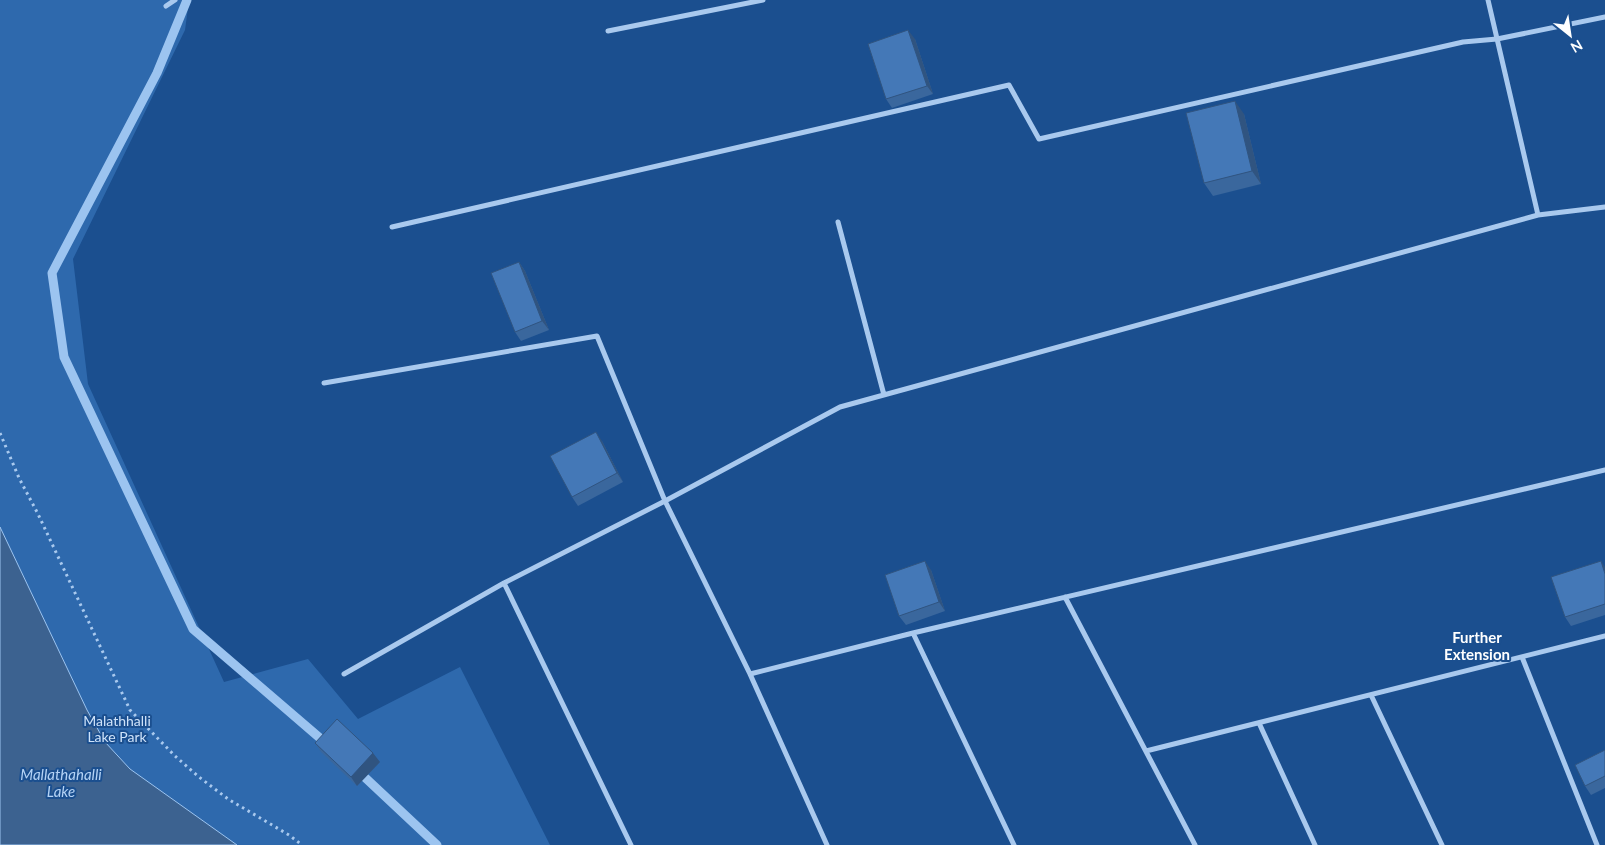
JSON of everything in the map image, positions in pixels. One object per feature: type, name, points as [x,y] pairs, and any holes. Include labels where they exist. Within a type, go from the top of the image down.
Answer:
[{"type":"street","points":[[166,6],[175,0]]},
{"type":"street","points":[[608,31],[762,0]]},
{"type":"street","points":[[1488,0],[1538,215]]},
{"type":"street","points":[[392,227],[1008,85],[1039,139],[1463,42],[1497,39],[1605,17]]},
{"type":"street","points":[[344,674],[504,583],[665,501],[840,407],[1538,215],[1605,207]]},
{"type":"street","points":[[838,222],[884,395]]},
{"type":"street","points":[[324,383],[597,336],[665,501],[750,674],[826,845]]},
{"type":"street","points":[[750,674],[913,633],[1605,470]]},
{"type":"street","points":[[504,583],[631,845]]},
{"type":"street","points":[[1065,597],[1195,845]]},
{"type":"street","points":[[913,633],[1014,845]]},
{"type":"street","points":[[1146,751],[1605,636]]},
{"type":"street","points":[[1522,657],[1597,845]]},
{"type":"street","points":[[1371,695],[1442,845]]},
{"type":"street","points":[[1259,723],[1315,845]]},
{"type":"path","points":[[0,433],[19,478],[38,514],[130,710],[174,756],[199,777],[228,799],[289,835],[302,845]]},
{"type":"green space","name":"Malathhalli Lake Park","points":[[0,0],[189,0],[185,30],[73,259],[88,384],[224,682],[308,659],[358,719],[460,667],[550,845],[0,845]]},
{"type":"water","name":"Mallathahalli Lake","points":[[0,527],[87,710],[105,742],[130,769],[237,845],[0,845]]},
{"type":"building","points":[[908,30],[927,86],[886,99],[868,44]]},
{"type":"building","points":[[1235,101],[1252,171],[1204,183],[1186,113]]},
{"type":"building","points":[[519,262],[542,321],[515,332],[491,273]]},
{"type":"building","points":[[596,432],[617,473],[572,497],[550,456]]},
{"type":"building","points":[[925,561],[939,602],[899,616],[885,575]]},
{"type":"building","points":[[1601,561],[1605,574],[1605,604],[1565,617],[1551,577]]},
{"type":"building","points":[[337,719],[373,753],[351,777],[315,743]]},
{"type":"building","points":[[1605,750],[1605,776],[1585,786],[1575,765]]},
{"type":"waterway","points":[[187,0],[157,73],[52,273],[64,357],[193,629],[328,745]]},
{"type":"waterway","points":[[357,770],[437,845]]},
{"type":"district","name":"Further Extension","points":[[1477,646]]}]
